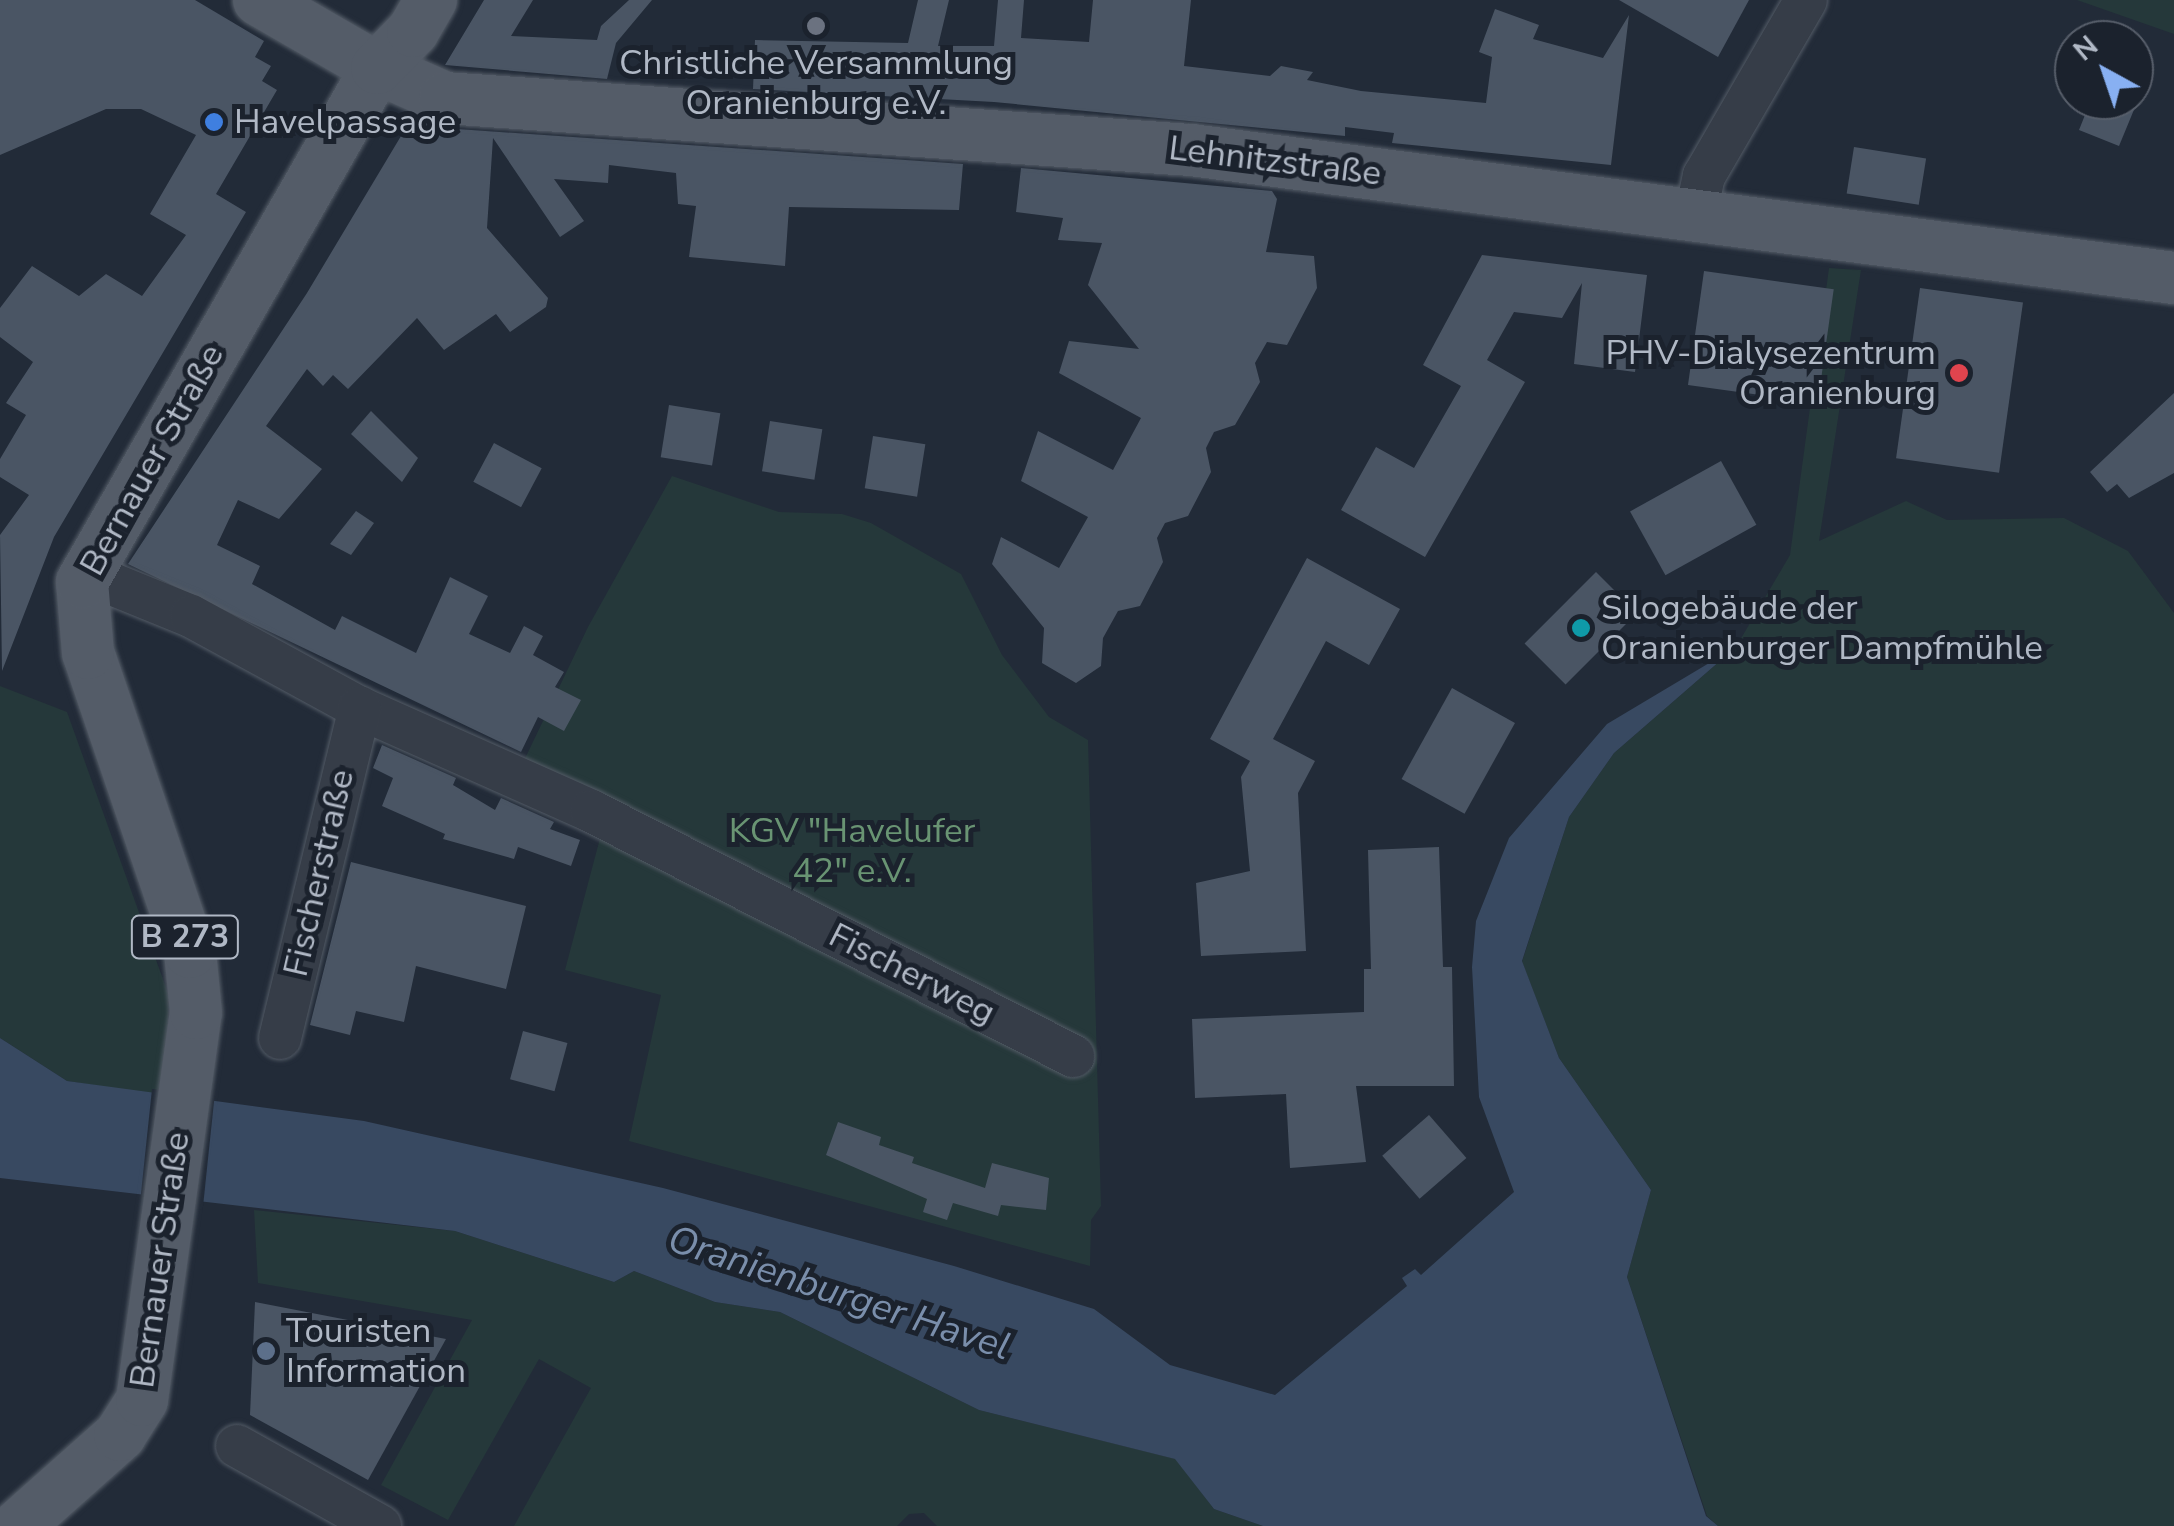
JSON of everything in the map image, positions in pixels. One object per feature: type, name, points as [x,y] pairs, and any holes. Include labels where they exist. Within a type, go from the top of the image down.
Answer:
[{"type":"main road","name":"Lehnitzstraße","points":[[259,0],[377,68],[445,98],[834,120],[1191,150],[2174,278]]},
{"type":"main road","name":"Bernauer Straße","points":[[377,68],[384,14],[392,0]]},
{"type":"main road","name":"Bernauer Straße","points":[[50,1516],[120,1435],[142,1400],[196,1013],[190,952],[88,653],[82,582],[377,68],[431,0]]},
{"type":"street","points":[[1696,213],[1704,176],[1806,0]]},
{"type":"street","points":[[82,582],[112,584],[191,616],[360,708]]},
{"type":"street","name":"Fischerweg","points":[[360,708],[590,811],[1073,1056]]},
{"type":"street","name":"Fischerstraße","points":[[280,1038],[360,708]]},
{"type":"street","points":[[237,1446],[380,1526]]},
{"type":"green space","points":[[2077,0],[2174,0],[2174,34],[2154,27],[2154,20],[2134,20]]},
{"type":"green space","points":[[1829,268],[1861,270],[1819,541],[1906,501],[1947,520],[2064,518],[2128,551],[2174,613],[2174,1526],[1718,1526],[1707,1516],[1627,1277],[1651,1190],[1559,1058],[1522,962],[1569,817],[1614,753],[1736,647],[1790,555]]},
{"type":"green space","name":"KGV \"Havelufer 42\" e.V.","points":[[672,476],[779,512],[842,514],[871,523],[961,574],[1002,655],[1049,717],[1088,740],[1101,1206],[1091,1220],[1090,1266],[629,1141],[661,995],[565,970],[607,812],[519,771],[588,627]]},
{"type":"green space","points":[[0,686],[67,712],[169,996],[166,1096],[67,1081],[0,1038]]},
{"type":"green space","points":[[254,1210],[455,1231],[614,1282],[634,1271],[715,1302],[780,1312],[979,1410],[1176,1459],[1214,1509],[1263,1526],[937,1526],[924,1513],[909,1514],[897,1526],[514,1526],[591,1388],[539,1359],[448,1520],[381,1485],[472,1320],[258,1283]]},
{"type":"water","name":"Oranienburger Havel","points":[[1736,647],[1614,753],[1569,817],[1522,961],[1559,1058],[1651,1190],[1627,1277],[1706,1516],[1718,1526],[1263,1526],[1214,1509],[1175,1459],[979,1410],[780,1312],[715,1302],[634,1271],[614,1282],[455,1231],[0,1178],[0,1038],[67,1081],[364,1121],[663,1188],[954,1266],[1094,1309],[1170,1365],[1275,1395],[1407,1286],[1402,1278],[1415,1269],[1421,1275],[1514,1192],[1479,1097],[1472,967],[1476,921],[1509,838],[1607,724]]},
{"type":"pier","points":[[152,1089],[215,1096],[203,1210],[140,1203]]},
{"type":"building","points":[[0,0],[195,0],[264,41],[255,57],[271,66],[262,81],[277,90],[216,194],[246,212],[54,537],[2,671],[0,535],[29,495],[0,477],[0,459],[26,415],[6,403],[33,362],[0,337],[0,308],[32,266],[79,296],[106,274],[142,296],[186,235],[150,214],[196,135],[141,109],[106,109],[0,155]]},
{"type":"building","points":[[484,0],[533,0],[511,36],[597,40],[601,26],[629,0],[652,0],[616,43],[607,79],[445,65]]},
{"type":"building","points":[[918,0],[949,0],[938,46],[994,46],[998,0],[1024,0],[1021,38],[1089,42],[1093,0],[1191,0],[1184,66],[1270,76],[1281,66],[1313,72],[1307,80],[1361,91],[1486,103],[1492,57],[1479,52],[1495,9],[1539,25],[1533,39],[1603,58],[1629,15],[1611,165],[1392,143],[1394,133],[1345,127],[1345,136],[994,102],[753,89],[755,40],[908,43]]},
{"type":"building","points":[[1619,0],[1749,0],[1718,57]]},
{"type":"building","points":[[420,120],[443,128],[963,164],[959,210],[789,207],[785,266],[689,257],[696,206],[678,204],[676,173],[609,165],[608,183],[554,179],[584,221],[560,237],[493,138],[487,228],[548,298],[546,307],[510,332],[496,314],[444,350],[417,318],[348,389],[333,375],[323,386],[307,369],[266,426],[322,469],[279,519],[238,500],[217,545],[260,566],[252,584],[335,630],[342,616],[416,653],[450,577],[488,596],[469,634],[510,653],[524,626],[543,636],[533,655],[564,672],[555,687],[581,700],[564,731],[538,717],[521,752],[128,564],[307,293],[407,126]]},
{"type":"building","points":[[2083,120],[2130,120],[2119,146],[2079,130]]},
{"type":"building","points":[[1854,147],[1926,158],[1919,205],[1847,193]]},
{"type":"building","points":[[1021,168],[1272,191],[1277,199],[1266,252],[1314,256],[1317,288],[1287,345],[1267,342],[1255,363],[1260,382],[1235,425],[1214,432],[1206,448],[1211,472],[1188,516],[1165,523],[1157,538],[1163,562],[1140,606],[1118,611],[1103,638],[1101,666],[1076,683],[1042,663],[1044,628],[992,564],[1001,537],[1059,568],[1088,517],[1021,481],[1038,431],[1113,470],[1141,418],[1059,373],[1069,341],[1139,349],[1088,285],[1102,243],[1058,240],[1063,218],[1016,212]]},
{"type":"building","points":[[1482,255],[1647,275],[1635,372],[1574,364],[1582,283],[1562,318],[1514,312],[1487,360],[1525,382],[1425,557],[1341,510],[1376,447],[1414,468],[1461,386],[1423,365]]},
{"type":"building","points":[[1704,271],[1834,289],[1818,403],[1688,385]]},
{"type":"building","name":"PHV-Dialysezentrum Oranienburg","points":[[1920,288],[2023,302],[1999,473],[1896,458]]},
{"type":"building","points":[[2174,393],[2174,473],[2129,498],[2117,484],[2107,492],[2090,472]]},
{"type":"building","points":[[669,405],[720,413],[712,465],[661,457]]},
{"type":"building","points":[[371,411],[418,458],[402,482],[351,434]]},
{"type":"building","points":[[770,421],[822,429],[814,480],[762,471]]},
{"type":"building","points":[[873,436],[925,444],[917,497],[865,488]]},
{"type":"building","points":[[494,443],[542,468],[521,507],[473,482]]},
{"type":"building","points":[[1721,461],[1756,525],[1665,575],[1630,511]]},
{"type":"building","points":[[356,511],[374,523],[351,555],[330,544]]},
{"type":"building","points":[[1307,558],[1400,609],[1369,665],[1326,641],[1273,739],[1315,761],[1298,793],[1306,951],[1201,956],[1196,883],[1250,871],[1241,777],[1250,761],[1210,739]]},
{"type":"building","name":"Silogebäude der Oranienburger Dampfmühle","points":[[1596,572],[1637,613],[1566,684],[1525,643]]},
{"type":"building","points":[[1452,688],[1515,723],[1465,814],[1402,779]]},
{"type":"building","points":[[382,745],[456,778],[453,785],[495,810],[501,798],[554,822],[550,829],[580,840],[571,866],[518,847],[514,859],[443,839],[445,834],[382,806],[393,778],[373,768]]},
{"type":"building","points":[[1439,847],[1443,967],[1452,967],[1454,1086],[1356,1086],[1366,1162],[1290,1168],[1286,1094],[1195,1098],[1192,1019],[1364,1012],[1364,969],[1371,969],[1368,850]]},
{"type":"building","points":[[351,862],[526,906],[506,989],[416,966],[404,1022],[356,1011],[350,1035],[310,1025]]},
{"type":"building","points":[[523,1031],[567,1043],[554,1091],[510,1079]]},
{"type":"building","points":[[1429,1115],[1466,1158],[1420,1199],[1382,1156]]},
{"type":"building","points":[[838,1122],[881,1137],[879,1145],[914,1157],[912,1163],[985,1188],[992,1163],[1049,1178],[1046,1210],[1001,1205],[998,1216],[953,1203],[947,1220],[923,1212],[927,1199],[826,1155]]},
{"type":"building","points":[[255,1302],[446,1339],[368,1480],[250,1415]]},
{"type":"place","name":"Christliche Versammlung Oranienburg e.V.","points":[[816,26]]},
{"type":"place","name":"Havelpassage","points":[[214,122]]},
{"type":"place","name":"PHV-Dialysezentrum Oranienburg","points":[[1959,373]]},
{"type":"place","name":"Silogebäude der Oranienburger Dampfmühle","points":[[1581,628]]},
{"type":"place","name":"Touristen Information","points":[[266,1351]]}]
